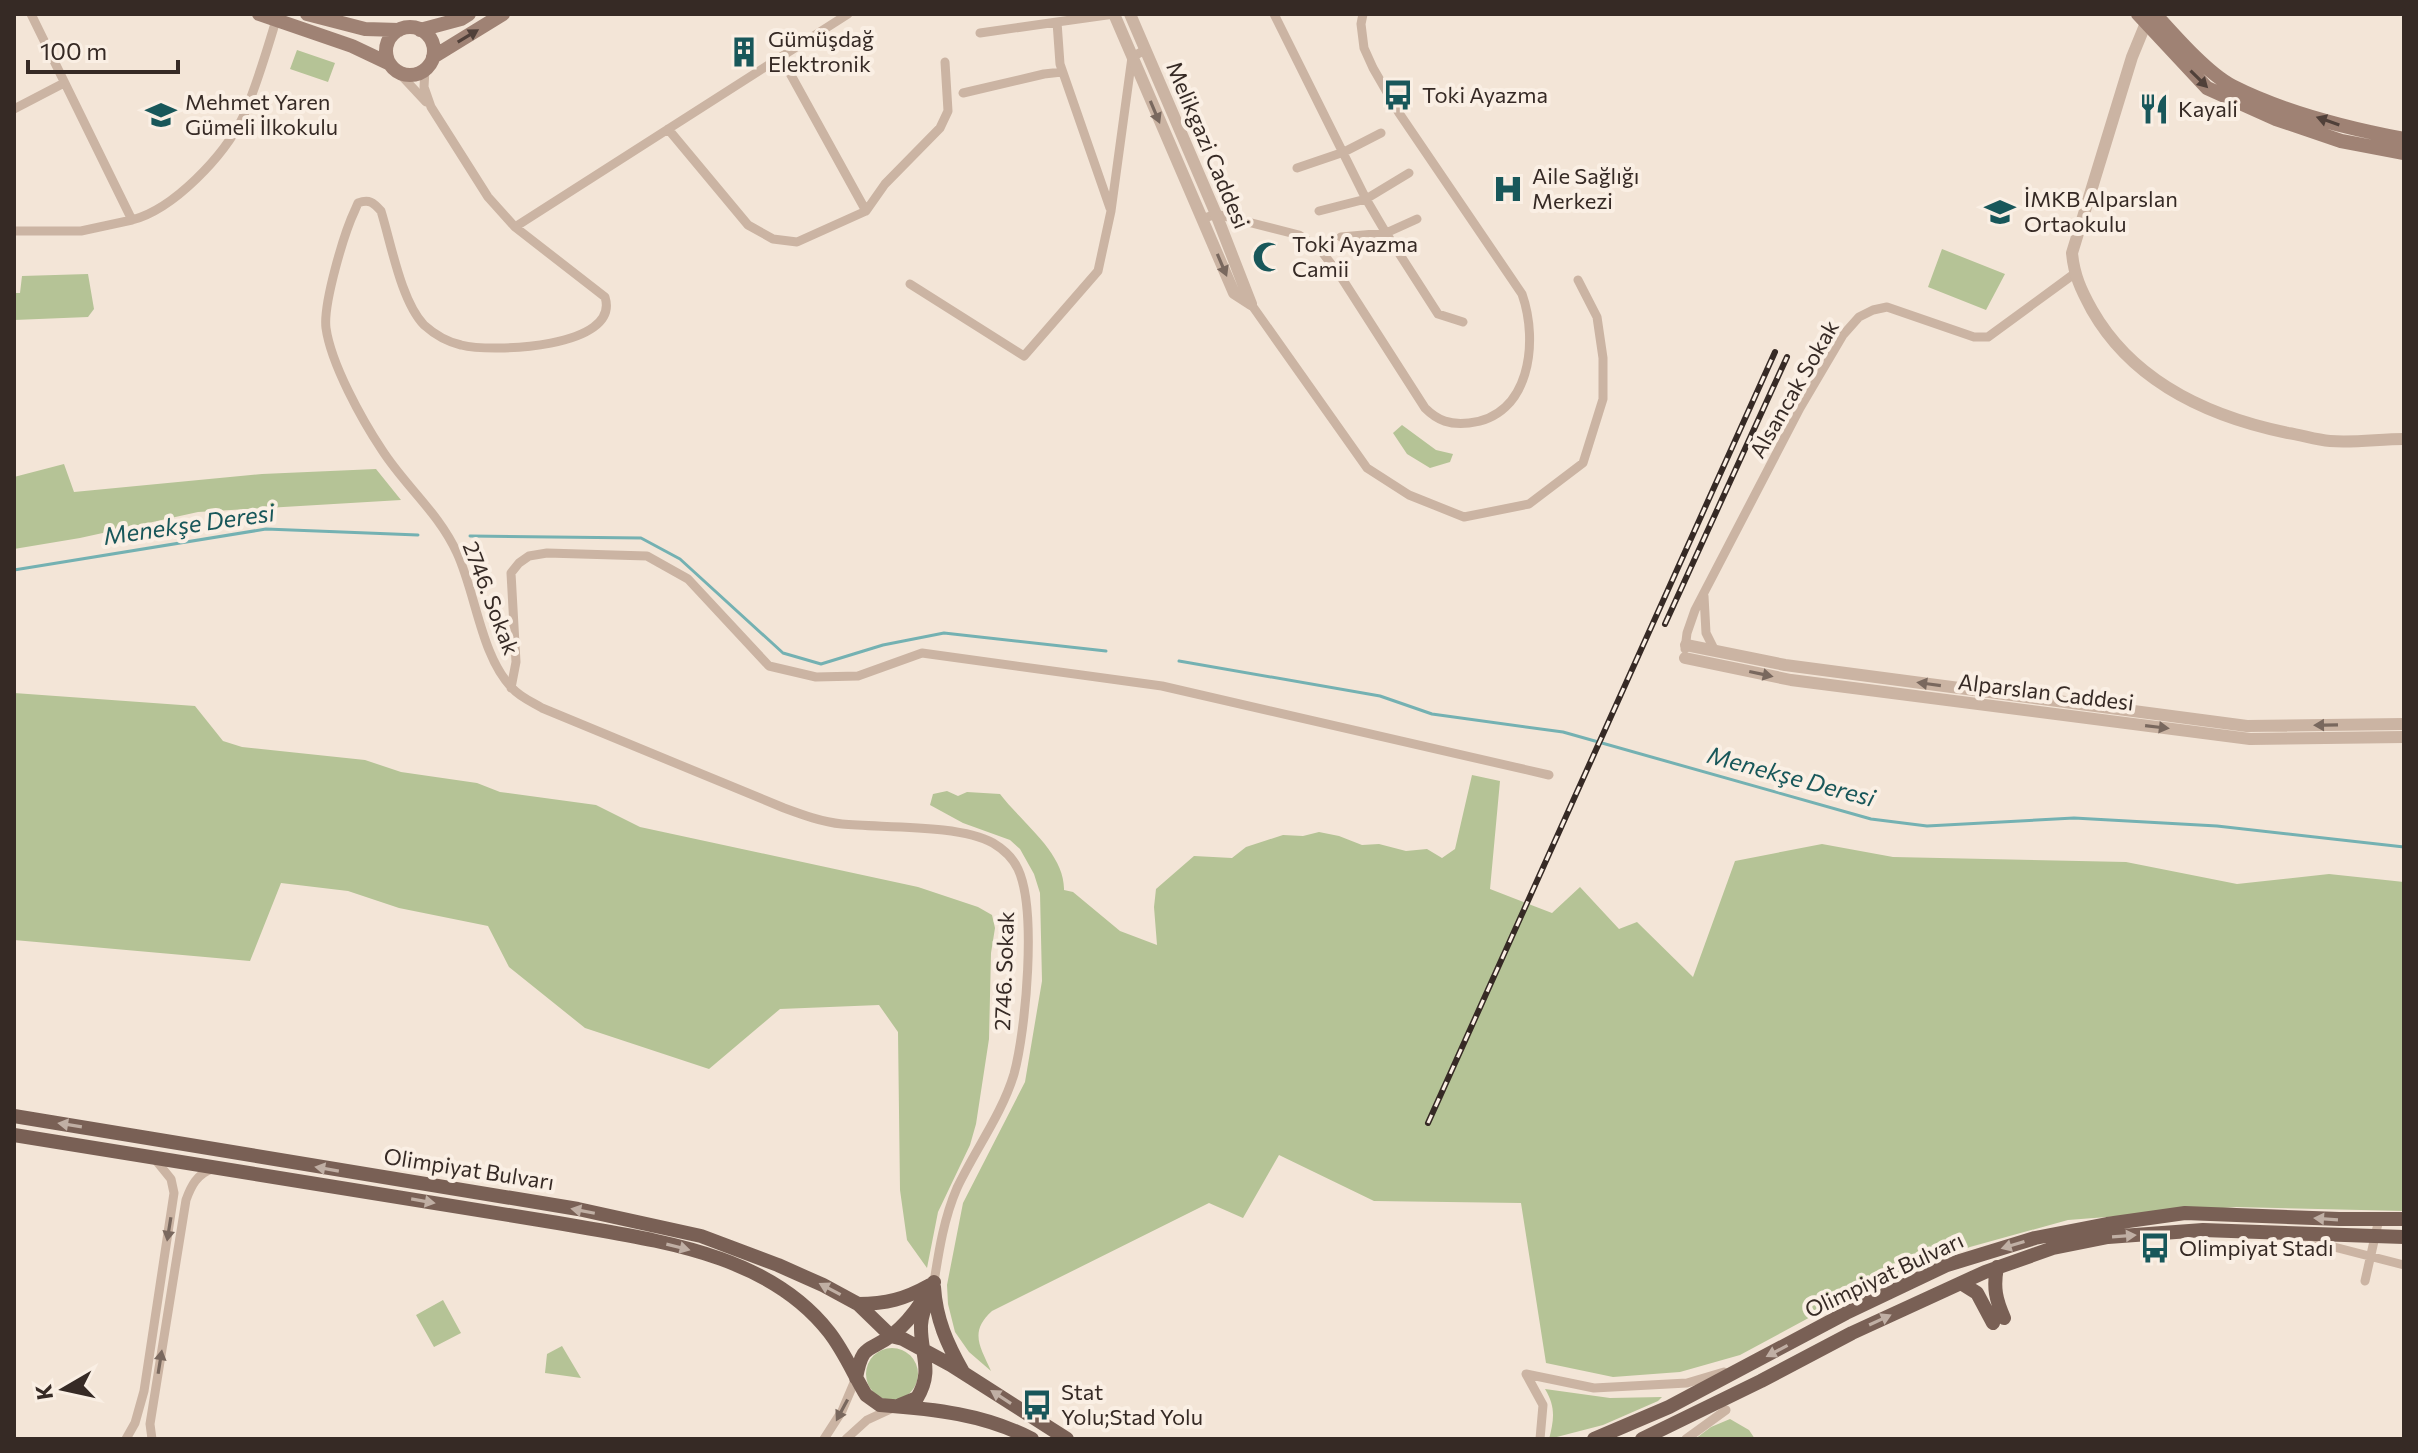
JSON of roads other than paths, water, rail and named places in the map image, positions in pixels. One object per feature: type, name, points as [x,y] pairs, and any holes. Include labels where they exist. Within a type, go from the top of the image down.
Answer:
[{"type":"main road","points":[[259,14],[277,17],[352,46],[394,68],[415,74],[503,14]]},
{"type":"main road","points":[[307,14],[378,31],[413,27],[432,41],[429,63]]},
{"type":"main road","points":[[420,30],[469,14]]},
{"type":"main road","points":[[2147,16],[2229,85],[2342,126],[2404,139]]},
{"type":"main road","points":[[2147,16],[2207,88],[2276,119],[2341,141],[2404,153]]},
{"type":"main road","points":[[394,68],[387,45],[399,30]]},
{"type":"main road","name":"Olimpiyat Bulvarı","points":[[14,1116],[578,1209],[701,1236],[778,1265],[858,1304],[891,1336]]},
{"type":"main road","name":"Olimpiyat Bulvarı","points":[[14,1135],[646,1239],[711,1256],[761,1277],[808,1309],[830,1333],[856,1378]]},
{"type":"main road","name":"Olimpiyat Bulvarı","points":[[1594,1439],[1669,1407],[1846,1313],[1947,1265],[2035,1238],[2185,1213],[2404,1219]]},
{"type":"main road","name":"Olimpiyat Bulvarı","points":[[1642,1439],[1852,1333],[1997,1267],[2053,1248],[2108,1237],[2203,1230],[2404,1237]]},
{"type":"main road","points":[[1961,1283],[1977,1293],[1998,1320],[1994,1286],[1997,1267]]},
{"type":"main road","points":[[858,1304],[887,1304],[908,1298],[934,1282]]},
{"type":"main road","points":[[934,1282],[917,1309],[891,1336],[871,1346],[863,1354],[856,1378],[873,1401],[880,1405],[977,1416],[1032,1439]]},
{"type":"main road","points":[[898,1406],[917,1398],[922,1389],[927,1365],[922,1351],[922,1313],[934,1282]]},
{"type":"main road","points":[[934,1282],[938,1318],[949,1347],[964,1373]]},
{"type":"main road","points":[[891,1336],[903,1339],[964,1373],[1067,1439]]},
{"type":"street","points":[[31,14],[132,220]]},
{"type":"street","points":[[515,227],[848,14]]},
{"type":"street","points":[[980,33],[1114,14]]},
{"type":"street","name":"Melikgazi Caddesi","points":[[1114,14],[1234,293],[1251,304]]},
{"type":"street","name":"Melikgazi Caddesi","points":[[1130,14],[1251,304]]},
{"type":"street","points":[[1202,219],[1216,214],[1299,235],[1319,248],[1434,417],[1456,424],[1473,423],[1500,413],[1517,396],[1524,381],[1529,339],[1522,294],[1399,113],[1373,68],[1364,48],[1363,14]]},
{"type":"street","points":[[1277,15],[1366,199],[1386,233],[1438,314],[1463,322]]},
{"type":"street","points":[[2147,16],[2072,253],[2074,274],[2100,324],[2131,361],[2174,393],[2209,411],[2330,441],[2404,439]]},
{"type":"street","points":[[14,231],[81,231],[132,220],[149,216],[178,195],[216,157],[242,119],[277,17]]},
{"type":"street","points":[[335,19],[352,46]]},
{"type":"street","points":[[1057,22],[1062,72],[1111,211]]},
{"type":"street","points":[[910,284],[1024,356],[1098,271],[1111,211],[1132,57],[1145,50]]},
{"type":"street","points":[[781,57],[866,211]]},
{"type":"street","points":[[668,129],[748,225],[773,239],[797,242],[866,211],[885,184],[940,128],[948,111],[945,62]]},
{"type":"street","points":[[429,63],[424,87],[431,107]]},
{"type":"street","points":[[394,68],[431,107]]},
{"type":"street","points":[[963,93],[1062,72]]},
{"type":"street","points":[[14,109],[64,83]]},
{"type":"street","name":"2746. Sokak","points":[[431,107],[488,197],[515,227],[605,297],[606,312],[601,321],[571,337],[514,349],[459,345],[440,337],[424,324],[413,309],[381,211],[374,202],[367,200],[358,203],[349,222],[326,325],[331,350],[344,382],[382,451],[439,521],[457,553],[493,659],[511,688],[542,708],[792,811],[843,824],[927,829],[983,839],[993,843],[1013,860],[1020,871],[1027,921],[1021,1038],[1013,1076],[946,1215],[934,1282]]},
{"type":"street","points":[[1297,168],[1344,152],[1381,133]]},
{"type":"street","points":[[1319,211],[1366,199],[1409,173]]},
{"type":"street","points":[[1341,237],[1386,233],[1417,219]]},
{"type":"street","name":"Alsancak Sokak","points":[[1685,651],[1695,610],[1800,408],[1853,322],[1873,310],[1887,307],[1974,337],[1988,337],[2074,274]]},
{"type":"street","points":[[1251,304],[1367,468],[1409,495],[1464,517],[1529,504],[1583,463],[1603,399],[1603,358],[1597,317],[1578,280]]},
{"type":"street","points":[[511,688],[516,662],[511,573],[519,563],[529,556],[547,553],[647,556],[688,579],[769,666],[816,677],[858,676],[922,653],[1128,681],[1162,686],[1549,775]]},
{"type":"street","points":[[1704,596],[1706,633],[1715,651]]},
{"type":"street","name":"Alparslan Caddesi","points":[[1685,651],[1715,651],[1785,665],[2247,726],[2389,731],[2404,737]]},
{"type":"street","name":"Alparslan Caddesi","points":[[1685,651],[1791,680],[2250,739],[2389,731],[2404,724]]},
{"type":"street","points":[[126,1439],[135,1423],[144,1391],[174,1193],[171,1179],[154,1158]]},
{"type":"street","points":[[152,1439],[150,1424],[186,1200],[192,1183],[205,1172],[218,1168]]},
{"type":"street","points":[[2365,1281],[2379,1219]]},
{"type":"street","points":[[2284,1234],[2404,1265]]},
{"type":"street","points":[[1540,1439],[1543,1405],[1526,1374],[1594,1388],[1639,1387],[1687,1383],[1751,1365]]},
{"type":"street","points":[[824,1439],[842,1411],[856,1378]]},
{"type":"street","points":[[846,1439],[867,1420],[898,1406]]},
{"type":"street","points":[[1686,1439],[1726,1410]]},
{"type":"street","points":[[132,1439],[140,1439]]},
{"type":"waterway","name":"Menekşe Deresi","points":[[14,570],[266,529],[418,535]]},
{"type":"waterway","name":"Menekşe Deresi","points":[[470,536],[641,538],[680,559],[783,653],[821,664],[883,645],[944,633],[1106,651]]},
{"type":"waterway","name":"Menekşe Deresi","points":[[1179,661],[1380,696],[1432,714],[1563,732],[1871,819],[1927,826],[2074,818],[2217,826],[2404,847]]},
{"type":"railway","points":[[1428,1123],[1775,352]]},
{"type":"railway","points":[[1665,624],[1787,357]]},
{"type":"place","name":"Gümüşdağ Elektronik","points":[[744,52]]},
{"type":"place","name":"Toki Ayazma","points":[[1398,95]]},
{"type":"place","name":"Kayali","points":[[2154,109]]},
{"type":"place","name":"Mehmet Yaren Gümeli İlkokulu","points":[[161,115]]},
{"type":"place","name":"Aile Sağlığı Merkezi","points":[[1508,189]]},
{"type":"place","name":"İMKB Alparslan Ortaokulu","points":[[2000,212]]},
{"type":"place","name":"Toki Ayazma Camii","points":[[1268,257]]},
{"type":"place","name":"Olimpiyat Stadı","points":[[2155,1248]]},
{"type":"place","name":"Stat Yolu;Stad Yolu","points":[[1037,1405]]}]
